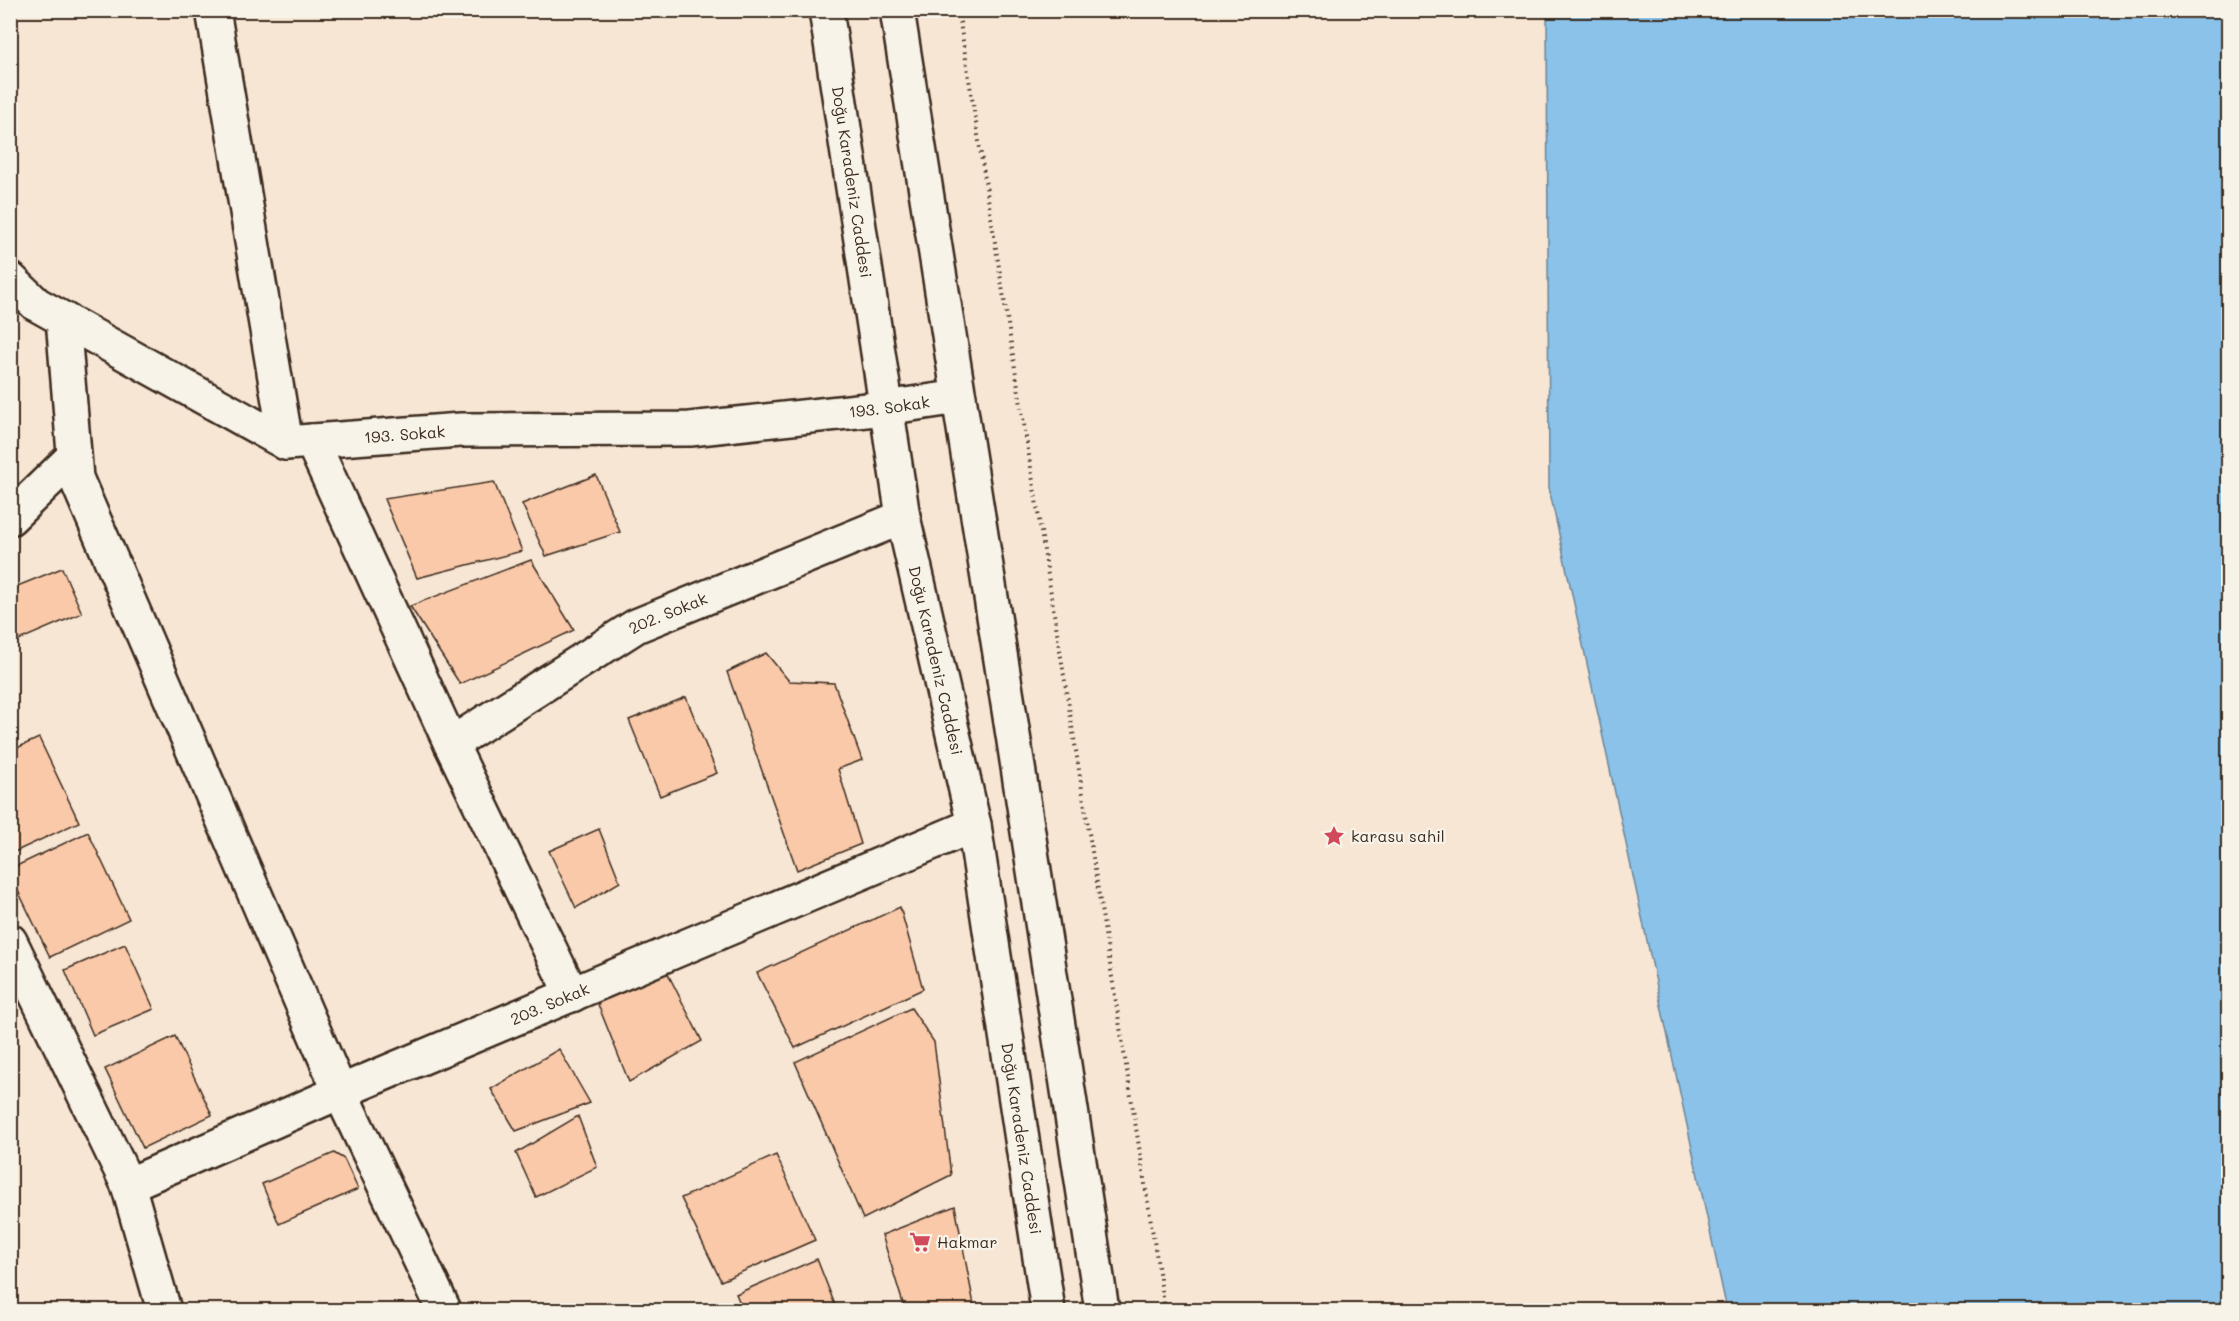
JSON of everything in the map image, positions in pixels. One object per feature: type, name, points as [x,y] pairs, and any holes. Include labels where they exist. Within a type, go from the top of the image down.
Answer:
[{"type":"street","points":[[213,10],[299,442],[451,744],[572,995]]},
{"type":"street","name":"Doğu Karadeniz Caddesi","points":[[826,10],[903,517],[974,825],[1048,1311]]},
{"type":"street","points":[[897,10],[1102,1311]]},
{"type":"street","points":[[10,279],[36,304],[299,442]]},
{"type":"street","points":[[63,319],[76,478],[340,1092],[444,1311]]},
{"type":"street","name":"193. Sokak","points":[[299,442],[461,430],[690,429],[885,408],[959,397]]},
{"type":"street","points":[[10,518],[74,456]]},
{"type":"street","name":"202. Sokak","points":[[451,744],[636,626],[903,517]]},
{"type":"street","name":"203. Sokak","points":[[128,1185],[340,1092],[974,825]]},
{"type":"street","points":[[10,940],[128,1185],[164,1311]]},
{"type":"path","points":[[958,10],[1165,1311]]},
{"type":"water","points":[[1547,11],[2228,11],[2228,1310],[1727,1310],[1549,488]]},
{"type":"building","points":[[596,475],[620,532],[546,556],[522,504]]},
{"type":"building","points":[[494,482],[522,551],[417,578],[384,499]]},
{"type":"building","points":[[531,560],[574,630],[460,684],[410,606]]},
{"type":"building","points":[[62,568],[82,613],[12,643],[10,589]]},
{"type":"building","points":[[766,653],[789,681],[834,683],[862,760],[838,769],[861,844],[797,870],[727,672]]},
{"type":"building","points":[[686,697],[717,773],[660,796],[629,720]]},
{"type":"building","points":[[39,738],[79,822],[10,854],[10,751]]},
{"type":"building","points":[[599,829],[620,882],[576,908],[549,851]]},
{"type":"building","points":[[88,832],[129,919],[50,957],[10,874],[10,869]]},
{"type":"building","points":[[900,907],[923,989],[795,1048],[757,973]]},
{"type":"building","points":[[125,944],[154,1009],[93,1035],[65,970]]},
{"type":"building","points":[[667,972],[702,1041],[629,1082],[597,1002]]},
{"type":"building","points":[[911,1008],[934,1042],[951,1175],[863,1219],[795,1062]]},
{"type":"building","points":[[175,1036],[212,1115],[143,1148],[105,1069]]},
{"type":"building","points":[[559,1049],[590,1103],[516,1131],[491,1089]]},
{"type":"building","points":[[578,1116],[597,1167],[536,1197],[516,1153]]},
{"type":"building","points":[[334,1153],[344,1159],[358,1189],[279,1224],[262,1184]]},
{"type":"building","points":[[776,1155],[815,1240],[721,1281],[681,1198]]},
{"type":"building","points":[[955,1206],[975,1310],[905,1310],[882,1235]]},
{"type":"building","points":[[817,1259],[837,1310],[743,1310],[736,1294]]},
{"type":"place","name":"karasu sahil","points":[[1334,836]]},
{"type":"place","name":"Hakmar","points":[[920,1242]]}]
